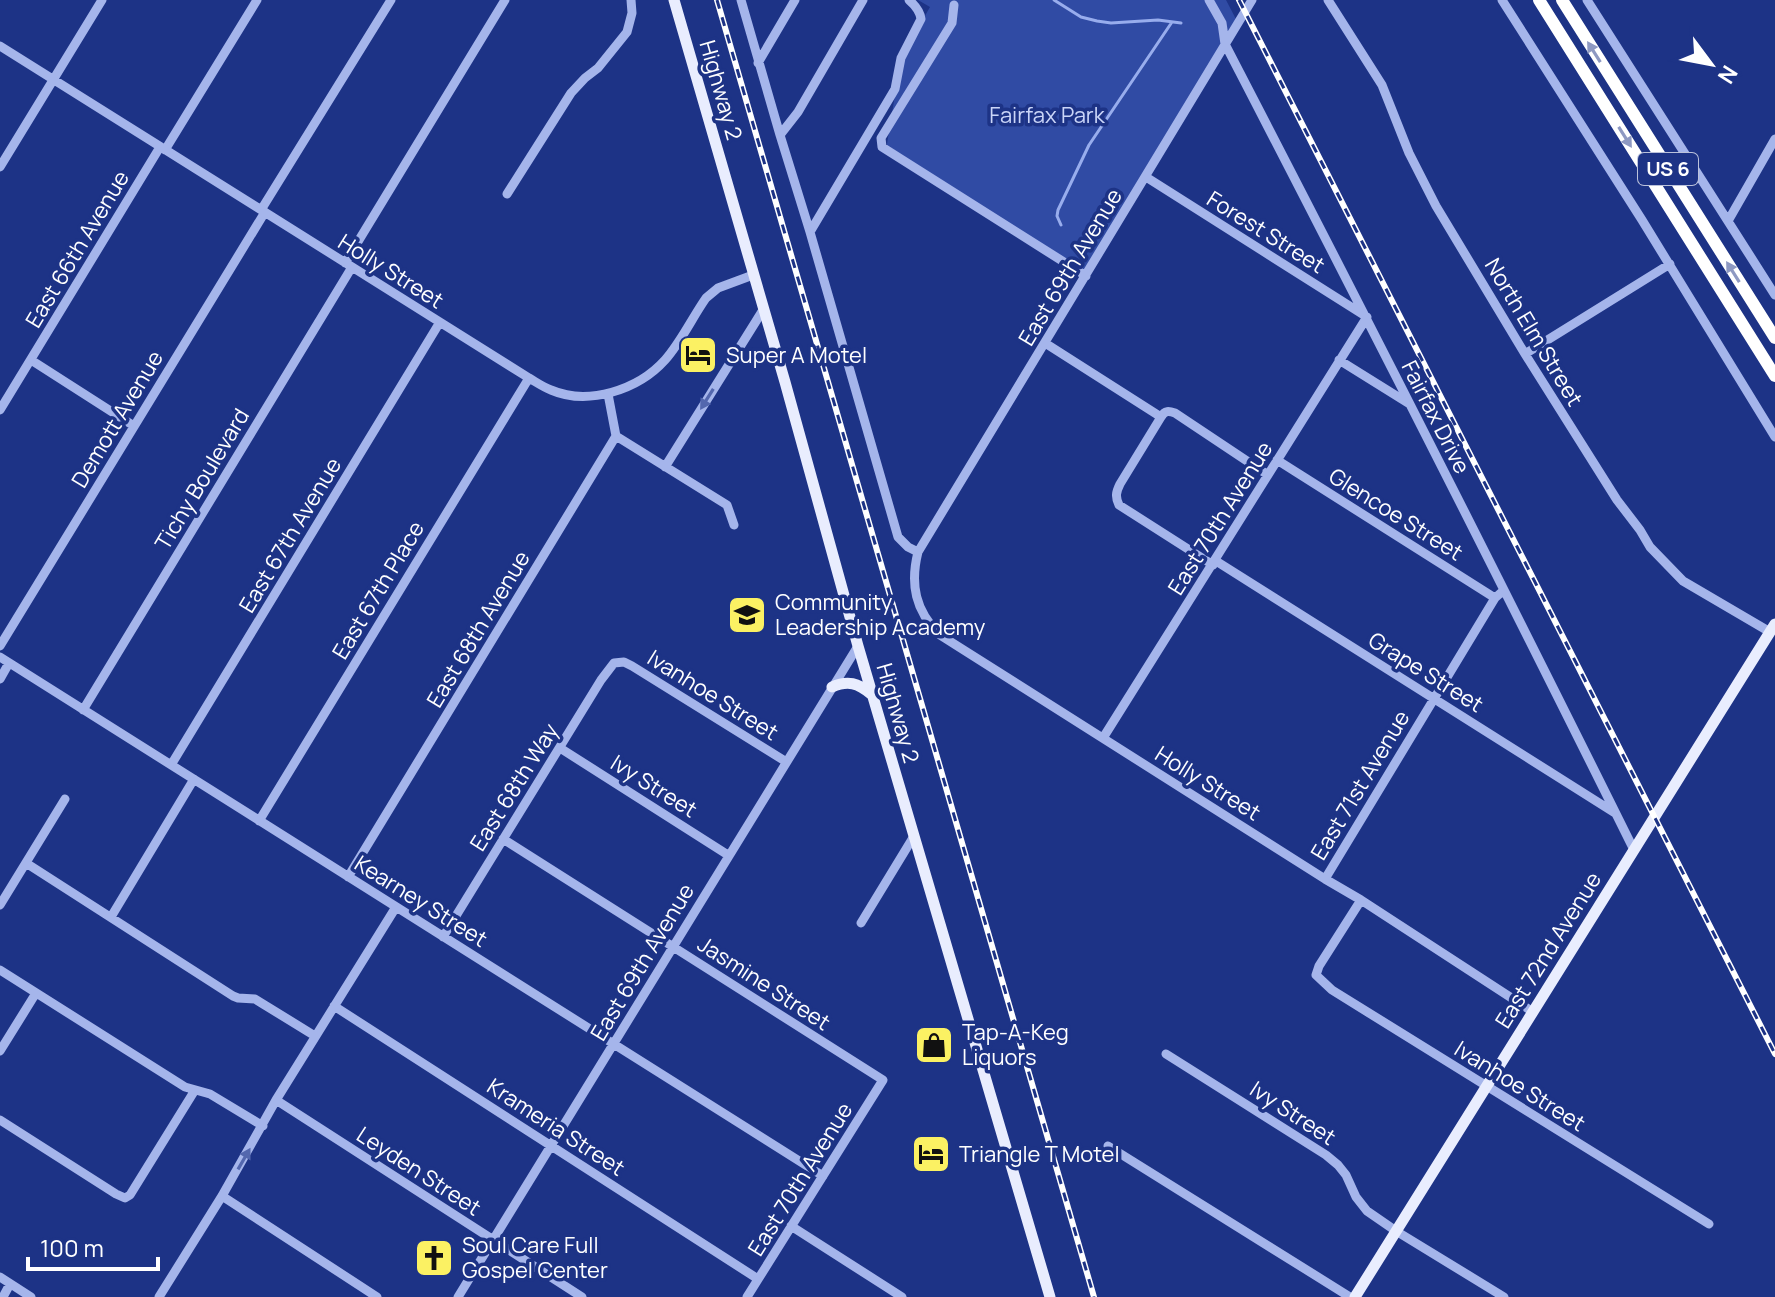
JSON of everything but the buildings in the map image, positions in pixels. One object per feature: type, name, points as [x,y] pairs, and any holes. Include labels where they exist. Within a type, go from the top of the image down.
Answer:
[{"type":"highway","name":"US 6","points":[[1539,0],[1775,376]]},
{"type":"highway","name":"US 6","points":[[1562,0],[1775,338]]},
{"type":"main road","name":"Highway 2","points":[[674,0],[858,646],[1050,1297]]},
{"type":"main road","name":"East 72nd Avenue","points":[[1352,1297],[1773,628]]},
{"type":"main road","points":[[832,687],[850,682],[872,694]]},
{"type":"street","points":[[0,167],[102,0]]},
{"type":"street","name":"East 66th Avenue","points":[[0,410],[257,0]]},
{"type":"street","points":[[263,211],[391,0]]},
{"type":"street","points":[[348,265],[505,0]]},
{"type":"street","points":[[507,194],[571,93],[598,68],[627,32],[632,13],[631,0]]},
{"type":"street","points":[[741,0],[898,537],[918,552]]},
{"type":"street","points":[[758,63],[795,0]]},
{"type":"street","points":[[780,135],[798,112],[863,0]]},
{"type":"street","points":[[810,232],[895,89],[901,58],[919,26],[920,13],[909,0]]},
{"type":"street","name":"Fairfax Drive","points":[[1209,0],[1222,23],[1225,44],[1367,317],[1634,850]]},
{"type":"street","name":"East 69th Avenue","points":[[918,552],[1252,0]]},
{"type":"street","name":"North Elm Street","points":[[1328,0],[1377,75],[1423,183],[1617,500],[1658,556],[1683,581],[1773,628]]},
{"type":"street","points":[[1502,0],[1670,264],[1775,437]]},
{"type":"street","points":[[1587,0],[1775,295]]},
{"type":"street","points":[[954,5],[952,23],[881,138],[882,147],[1086,276]]},
{"type":"street","name":"Holly Street","points":[[0,46],[552,391],[588,396],[608,394],[633,384],[663,362],[712,291],[753,275]]},
{"type":"street","points":[[1728,221],[1775,139]]},
{"type":"street","name":"Forest Street","points":[[1146,177],[1367,317]]},
{"type":"street","name":"Demott Avenue","points":[[0,646],[263,211]]},
{"type":"street","points":[[1525,354],[1670,264]]},
{"type":"street","name":"Tichy Boulevard","points":[[83,710],[348,265]]},
{"type":"street","points":[[665,467],[763,310]]},
{"type":"street","name":"East 70th Avenue","points":[[1103,738],[1367,317]]},
{"type":"street","name":"East 67th Avenue","points":[[171,765],[440,322]]},
{"type":"street","points":[[1045,343],[1161,417],[1164,412],[1175,413],[1268,475]]},
{"type":"street","points":[[31,360],[134,426]]},
{"type":"street","points":[[1339,360],[1408,403]]},
{"type":"street","name":"East 67th Place","points":[[259,821],[529,378]]},
{"type":"street","points":[[608,394],[616,436],[727,505],[734,525]]},
{"type":"street","name":"Grape Street","points":[[1161,417],[1116,491],[1119,505],[1617,814]]},
{"type":"street","name":"East 68th Avenue","points":[[348,877],[616,436]]},
{"type":"street","name":"Glencoe Street","points":[[1277,460],[1495,598]]},
{"type":"street","name":"Holly Street","points":[[918,552],[913,579],[915,593],[936,632],[1533,1012]]},
{"type":"street","name":"East 71st Avenue","points":[[1325,879],[1433,698],[1495,598],[1504,590]]},
{"type":"street","name":"East 69th Avenue","points":[[458,1297],[858,646]]},
{"type":"street","name":"Kearney Street","points":[[0,657],[823,1176]]},
{"type":"street","name":"East 68th Way","points":[[443,937],[611,665],[621,661]]},
{"type":"street","name":"Ivanhoe Street","points":[[621,661],[785,761]]},
{"type":"street","points":[[0,679],[9,663]]},
{"type":"street","name":"Ivy Street","points":[[560,748],[728,855]]},
{"type":"street","points":[[111,917],[194,779]]},
{"type":"street","points":[[0,905],[65,799]]},
{"type":"street","points":[[861,923],[914,836]]},
{"type":"street","name":"Jasmine Street","points":[[503,839],[883,1080]]},
{"type":"street","points":[[26,863],[233,996],[255,999],[315,1036]]},
{"type":"street","name":"Ivanhoe Street","points":[[1361,900],[1316,975],[1332,990],[1709,1224]]},
{"type":"street","points":[[159,1297],[396,907]]},
{"type":"street","points":[[0,970],[185,1087],[210,1094],[263,1126]]},
{"type":"street","points":[[0,1051],[36,993]]},
{"type":"street","name":"Krameria Street","points":[[334,1006],[758,1279]]},
{"type":"street","name":"Ivy Street","points":[[1166,1054],[1326,1155],[1346,1175],[1367,1211],[1504,1297]]},
{"type":"street","name":"East 70th Avenue","points":[[747,1297],[883,1080]]},
{"type":"street","points":[[0,1120],[123,1198],[128,1197],[195,1090]]},
{"type":"street","name":"Leyden Street","points":[[276,1100],[582,1297]]},
{"type":"street","points":[[1108,1146],[1352,1297]]},
{"type":"street","points":[[222,1196],[377,1297]]},
{"type":"street","points":[[791,1226],[902,1297]]},
{"type":"street","points":[[0,1277],[31,1297]]},
{"type":"street","points":[[3,1297],[10,1284]]},
{"type":"green space","name":"Fairfax Park","points":[[918,0],[1226,0],[1238,23],[1086,276],[886,150],[901,58],[930,7]]},
{"type":"waterway","points":[[1054,0],[1081,17],[1097,21],[1158,20],[1181,23]]},
{"type":"waterway","points":[[1061,225],[1058,210],[1089,145],[1172,22]]},
{"type":"railway","points":[[717,0],[1094,1297]]},
{"type":"railway","points":[[1239,0],[1775,1054]]},
{"type":"place","name":"Super A Motel","points":[[698,355]]},
{"type":"place","name":"Community Leadership Academy","points":[[747,615]]},
{"type":"place","name":"Tap-A-Keg Liquors","points":[[934,1045]]},
{"type":"place","name":"Triangle T Motel","points":[[931,1154]]},
{"type":"place","name":"Soul Care Full Gospel Center","points":[[434,1258]]}]
